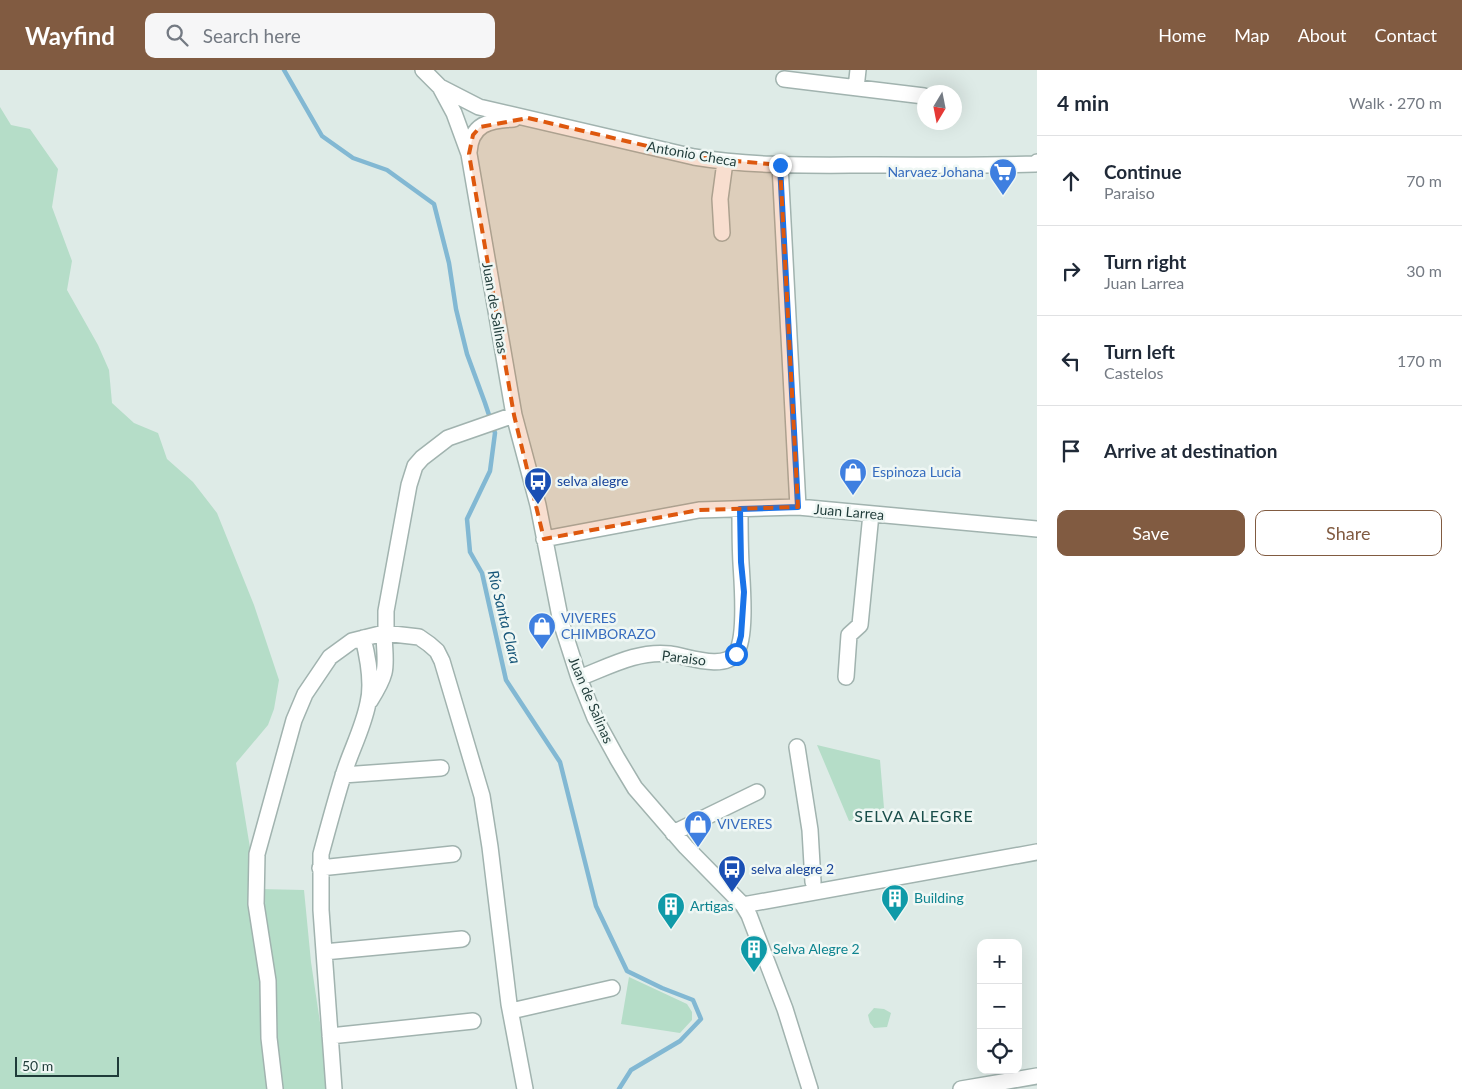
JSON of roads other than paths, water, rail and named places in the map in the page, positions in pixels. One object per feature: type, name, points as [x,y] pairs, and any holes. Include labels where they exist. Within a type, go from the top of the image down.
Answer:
[{"type":"street","name":"Juan de Salinas","points":[[423,70],[440,87],[454,113],[469,154],[514,415],[538,506],[562,622],[579,678],[596,718],[635,788],[673,833],[743,905],[751,920],[785,1009],[810,1089]]},
{"type":"street","points":[[856,88],[858,70]]},
{"type":"street","points":[[784,79],[917,95]]},
{"type":"street","name":"Juan de Salinas","points":[[440,87],[479,106],[528,118]]},
{"type":"street","points":[[469,154],[473,134],[480,127],[491,122],[506,119],[528,118]]},
{"type":"street","name":"Antonio Checa","points":[[528,118],[694,157],[725,162],[780,165],[1036,165]]},
{"type":"street","points":[[722,233],[720,199],[725,162]]},
{"type":"street","points":[[780,165],[798,507]]},
{"type":"street","points":[[334,1089],[321,910],[321,854],[343,775],[369,702],[382,681],[386,668],[384,633],[386,628],[386,611],[412,474],[415,466],[422,458],[448,438],[514,415]]},
{"type":"street","name":"Juan Larrea","points":[[544,539],[699,510],[798,507],[1037,529]]},
{"type":"street","name":"Paraiso","points":[[579,678],[638,656],[670,654],[703,661],[725,661],[736,654],[741,636],[744,592],[741,562],[740,509]]},
{"type":"street","points":[[846,677],[849,635],[860,625],[871,514]]},
{"type":"street","points":[[275,1089],[269,1038],[268,981],[256,904],[257,854],[294,720],[305,694],[330,657],[352,641],[384,633],[419,637],[437,651],[442,661],[482,796],[511,1011],[526,1089]]},
{"type":"street","points":[[363,638],[370,686],[369,702]]},
{"type":"street","points":[[797,747],[810,830],[813,882]]},
{"type":"street","points":[[343,775],[441,768]]},
{"type":"street","points":[[673,833],[757,792]]},
{"type":"street","points":[[743,905],[1037,852]]},
{"type":"street","points":[[320,868],[453,854]]},
{"type":"street","points":[[324,952],[462,939]]},
{"type":"street","points":[[511,1011],[612,988]]},
{"type":"street","points":[[330,1036],[473,1021]]},
{"type":"street","points":[[961,1089],[1037,1076]]},
{"type":"waterway","name":"Río Santa Clara","points":[[284,70],[322,136],[353,158],[387,170],[434,204],[449,263],[456,309],[467,354],[495,433],[490,471],[467,519],[470,552],[482,573],[506,680],[560,762],[596,906],[627,971],[693,1000],[701,1019],[680,1041],[631,1070],[619,1089]]},
{"type":"place","name":"Narvaez Johana","points":[[1003,196]]},
{"type":"place","name":"Espinoza Lucia","points":[[853,496]]},
{"type":"place","name":"selva alegre","points":[[538,505]]},
{"type":"place","name":"VIVERES CHIMBORAZO","points":[[542,650]]},
{"type":"place","name":"VIVERES","points":[[698,848]]},
{"type":"place","name":"selva alegre 2","points":[[732,893]]},
{"type":"place","name":"Building","points":[[895,922]]},
{"type":"place","name":"Artigas","points":[[671,930]]},
{"type":"place","name":"Selva Alegre 2","points":[[754,973]]},
{"type":"district","name":"SELVA ALEGRE","points":[[914,816]]}]
